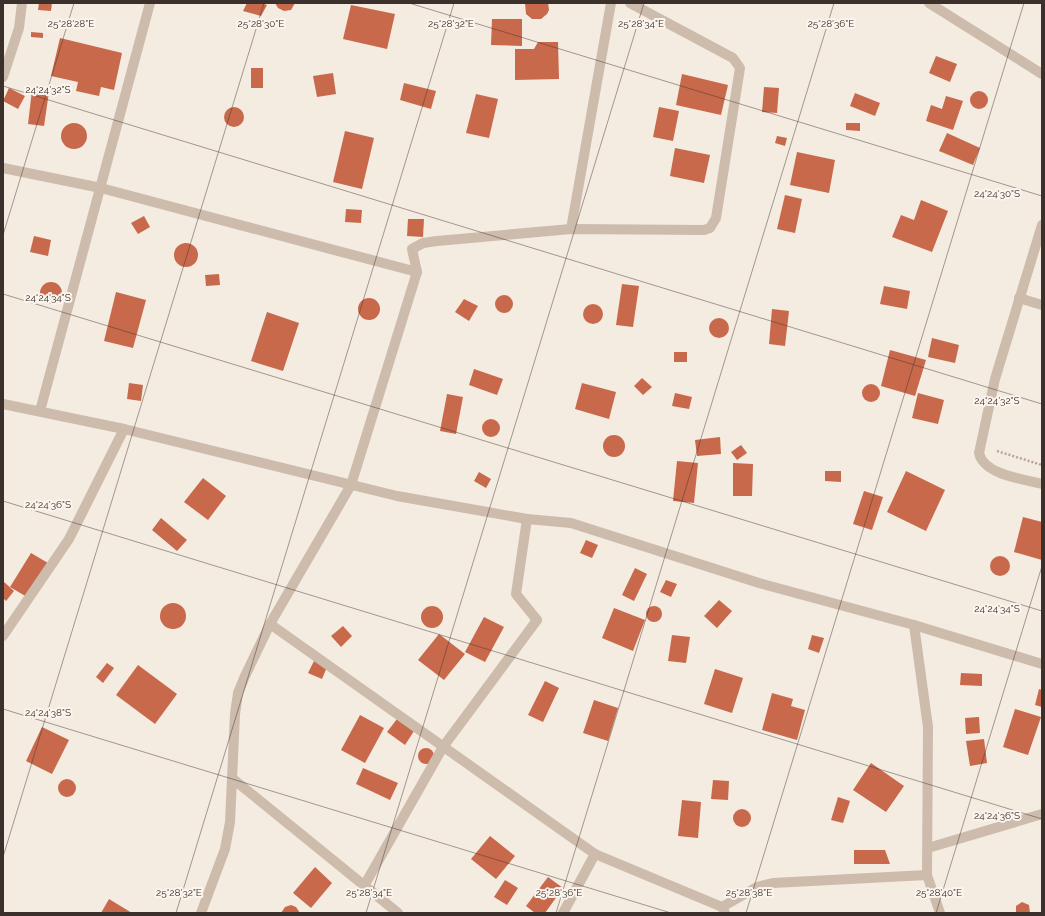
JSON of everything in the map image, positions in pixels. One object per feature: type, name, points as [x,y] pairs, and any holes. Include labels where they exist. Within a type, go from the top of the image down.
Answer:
[{"type":"street","points":[[3,78],[19,28],[22,3]]},
{"type":"street","points":[[40,411],[150,3]]},
{"type":"street","points":[[571,229],[611,3]]},
{"type":"street","points":[[201,913],[225,849],[230,822],[233,780],[234,714],[238,693],[270,624],[351,485],[417,272],[412,249],[423,243],[571,229],[704,230],[710,228],[716,218],[740,78],[739,63],[733,58],[630,3]]},
{"type":"street","points":[[928,3],[1042,74]]},
{"type":"street","points":[[3,168],[101,188],[417,272]]},
{"type":"street","points":[[1042,225],[995,379],[979,453],[980,458],[991,470],[1042,484]]},
{"type":"street","points":[[1019,298],[1042,305]]},
{"type":"street","points":[[3,404],[124,429],[397,496],[527,519],[572,524],[759,583],[914,625],[1042,664]]},
{"type":"street","points":[[3,636],[69,539],[124,429]]},
{"type":"street","points":[[364,886],[443,747],[537,620],[516,594],[527,519]]},
{"type":"street","points":[[270,624],[595,854],[724,910],[757,887],[773,883],[927,875]]},
{"type":"street","points":[[914,625],[928,727],[927,875],[940,913]]},
{"type":"street","points":[[233,780],[398,913]]},
{"type":"street","points":[[928,848],[1042,814]]},
{"type":"street","points":[[564,913],[595,854]]},
{"type":"path","points":[[982,438],[991,450],[1042,465]]},
{"type":"building","points":[[39,3],[52,3],[51,11],[38,10]]},
{"type":"building","points":[[247,3],[261,3],[267,5],[261,16],[243,11]]},
{"type":"building","points":[[275,3],[295,3],[291,10],[284,11],[278,8]]},
{"type":"building","points":[[525,3],[548,3],[549,10],[541,19],[532,19],[526,14]]},
{"type":"building","points":[[351,5],[395,14],[387,49],[343,39]]},
{"type":"building","points":[[492,19],[522,19],[522,46],[491,45]]},
{"type":"building","points":[[31,32],[43,33],[43,38],[31,37]]},
{"type":"building","points":[[60,38],[122,53],[114,90],[101,87],[99,96],[76,91],[78,82],[51,76]]},
{"type":"building","points":[[538,42],[558,42],[559,79],[515,80],[515,49],[534,49]]},
{"type":"building","points":[[936,56],[957,64],[950,82],[929,73]]},
{"type":"building","points":[[251,68],[263,68],[263,88],[251,88]]},
{"type":"building","points":[[333,73],[336,94],[317,97],[313,76]]},
{"type":"building","points":[[682,74],[728,85],[721,115],[676,105]]},
{"type":"building","points":[[404,83],[436,91],[431,109],[400,100]]},
{"type":"building","points":[[764,87],[779,88],[777,113],[762,112]]},
{"type":"building","points":[[9,88],[25,96],[18,109],[3,101]]},
{"type":"building","points":[[32,90],[49,92],[44,126],[28,124]]},
{"type":"building","points":[[975,91],[983,91],[988,96],[986,107],[983,109],[975,109],[970,104],[970,96]]},
{"type":"building","points":[[855,93],[880,103],[875,116],[850,106]]},
{"type":"building","points":[[476,94],[498,99],[489,138],[466,133]]},
{"type":"building","points":[[946,96],[963,101],[953,130],[926,121],[931,105],[942,109]]},
{"type":"building","points":[[234,107],[241,110],[244,117],[241,124],[234,127],[227,124],[224,117],[227,110]]},
{"type":"building","points":[[659,107],[679,111],[673,141],[653,137]]},
{"type":"building","points":[[74,123],[83,127],[87,136],[83,145],[74,149],[65,145],[61,136],[65,127]]},
{"type":"building","points":[[846,123],[860,123],[860,131],[846,130]]},
{"type":"building","points":[[345,131],[374,138],[362,189],[333,182]]},
{"type":"building","points":[[947,133],[980,148],[973,165],[939,151]]},
{"type":"building","points":[[777,136],[787,138],[785,146],[775,143]]},
{"type":"building","points":[[675,148],[710,155],[704,183],[670,176]]},
{"type":"building","points":[[797,152],[835,160],[829,193],[790,185]]},
{"type":"building","points":[[785,195],[802,199],[795,233],[777,229]]},
{"type":"building","points":[[921,200],[948,211],[932,252],[892,237],[901,215],[914,220]]},
{"type":"building","points":[[346,209],[362,210],[361,223],[345,222]]},
{"type":"building","points":[[144,216],[150,227],[138,234],[131,223]]},
{"type":"building","points":[[408,219],[424,219],[423,237],[407,236]]},
{"type":"building","points":[[34,236],[51,240],[48,256],[30,252]]},
{"type":"building","points":[[186,243],[195,246],[198,255],[195,264],[186,267],[177,264],[174,255],[177,246]]},
{"type":"building","points":[[219,274],[220,285],[206,286],[205,275]]},
{"type":"building","points":[[51,282],[59,285],[62,293],[59,301],[51,304],[43,301],[40,293],[43,285]]},
{"type":"building","points":[[622,284],[639,286],[633,327],[616,325]]},
{"type":"building","points":[[884,286],[910,291],[907,309],[880,304]]},
{"type":"building","points":[[116,292],[146,300],[133,348],[104,341]]},
{"type":"building","points":[[504,295],[510,298],[513,304],[510,310],[504,313],[498,310],[495,304],[498,298]]},
{"type":"building","points":[[369,298],[377,301],[380,309],[377,317],[369,320],[361,317],[358,309],[361,301]]},
{"type":"building","points":[[464,299],[478,306],[469,321],[455,312]]},
{"type":"building","points":[[593,304],[600,307],[603,314],[600,321],[593,324],[586,321],[583,314],[586,307]]},
{"type":"building","points":[[772,309],[789,311],[785,346],[769,344]]},
{"type":"building","points":[[267,312],[299,323],[283,371],[251,361]]},
{"type":"building","points":[[719,318],[726,321],[729,328],[726,335],[719,338],[712,335],[709,328],[712,321]]},
{"type":"building","points":[[932,338],[959,345],[955,363],[928,357]]},
{"type":"building","points":[[890,350],[926,360],[915,396],[881,386]]},
{"type":"building","points":[[674,352],[687,352],[687,362],[674,362]]},
{"type":"building","points":[[474,369],[503,379],[497,395],[469,385]]},
{"type":"building","points":[[642,378],[652,387],[643,395],[634,386]]},
{"type":"building","points":[[129,383],[143,385],[141,401],[127,399]]},
{"type":"building","points":[[582,383],[616,392],[609,419],[575,409]]},
{"type":"building","points":[[871,384],[877,387],[880,393],[877,399],[871,402],[865,399],[862,393],[865,387]]},
{"type":"building","points":[[675,393],[692,397],[689,409],[672,406]]},
{"type":"building","points":[[918,393],[944,400],[938,424],[912,418]]},
{"type":"building","points":[[447,394],[463,397],[456,434],[440,431]]},
{"type":"building","points":[[491,419],[497,422],[500,428],[497,434],[491,437],[485,434],[482,428],[485,422]]},
{"type":"building","points":[[614,435],[622,438],[625,446],[622,454],[614,457],[606,454],[603,446],[606,438]]},
{"type":"building","points":[[720,437],[721,454],[697,456],[695,440]]},
{"type":"building","points":[[741,445],[747,453],[737,460],[731,452]]},
{"type":"building","points":[[677,461],[698,463],[694,503],[673,501]]},
{"type":"building","points":[[733,463],[753,464],[752,496],[733,496]]},
{"type":"building","points":[[825,471],[841,471],[841,482],[825,481]]},
{"type":"building","points":[[906,471],[945,490],[926,531],[887,512]]},
{"type":"building","points":[[479,472],[491,479],[486,488],[474,481]]},
{"type":"building","points":[[203,478],[226,496],[208,520],[184,502]]},
{"type":"building","points":[[864,491],[883,497],[872,530],[853,524]]},
{"type":"building","points":[[1023,517],[1042,522],[1042,560],[1014,552]]},
{"type":"building","points":[[161,518],[187,540],[177,551],[152,530]]},
{"type":"building","points":[[586,540],[598,545],[592,558],[580,553]]},
{"type":"building","points":[[31,553],[48,563],[27,597],[10,587]]},
{"type":"building","points":[[996,556],[1004,556],[1010,562],[1010,570],[1004,576],[996,576],[990,570],[990,562]]},
{"type":"building","points":[[635,568],[647,574],[634,601],[622,595]]},
{"type":"building","points":[[666,580],[677,584],[671,597],[660,592]]},
{"type":"building","points":[[3,581],[14,591],[6,601],[3,598]]},
{"type":"building","points":[[719,600],[732,611],[717,628],[704,616]]},
{"type":"building","points":[[173,603],[183,606],[186,616],[183,626],[173,629],[163,626],[160,616],[163,606]]},
{"type":"building","points":[[432,606],[440,609],[443,617],[440,625],[432,628],[424,625],[421,617],[424,609]]},
{"type":"building","points":[[654,606],[661,611],[662,614],[657,621],[654,622],[647,617],[646,614],[651,607]]},
{"type":"building","points":[[614,608],[645,620],[633,651],[602,638]]},
{"type":"building","points":[[484,617],[504,627],[485,662],[465,652]]},
{"type":"building","points":[[343,626],[352,636],[341,647],[331,636]]},
{"type":"building","points":[[439,634],[465,654],[444,680],[418,660]]},
{"type":"building","points":[[672,635],[690,637],[686,663],[668,661]]},
{"type":"building","points":[[812,635],[824,638],[819,653],[808,649]]},
{"type":"building","points":[[314,661],[327,667],[322,679],[308,673]]},
{"type":"building","points":[[107,663],[114,668],[103,683],[96,677]]},
{"type":"building","points":[[138,665],[177,694],[155,724],[116,695]]},
{"type":"building","points":[[715,669],[743,678],[732,713],[704,704]]},
{"type":"building","points":[[961,673],[982,674],[982,686],[960,685]]},
{"type":"building","points":[[545,681],[559,688],[543,722],[528,715]]},
{"type":"building","points":[[1039,689],[1042,690],[1042,707],[1035,705]]},
{"type":"building","points":[[772,693],[793,699],[791,706],[805,710],[797,740],[762,730]]},
{"type":"building","points":[[594,700],[618,708],[608,741],[583,733]]},
{"type":"building","points":[[1015,709],[1041,717],[1028,755],[1003,747]]},
{"type":"building","points":[[360,715],[384,728],[365,763],[341,750]]},
{"type":"building","points":[[979,717],[980,733],[966,734],[965,718]]},
{"type":"building","points":[[397,719],[414,731],[405,745],[387,732]]},
{"type":"building","points":[[42,727],[69,740],[52,774],[26,761]]},
{"type":"building","points":[[984,739],[987,763],[970,766],[966,741]]},
{"type":"building","points":[[423,748],[429,748],[434,753],[432,762],[429,764],[423,764],[418,759],[418,753]]},
{"type":"building","points":[[871,763],[904,786],[886,812],[853,790]]},
{"type":"building","points":[[363,768],[398,783],[390,800],[356,784]]},
{"type":"building","points":[[63,779],[71,779],[76,784],[74,795],[71,797],[63,797],[58,792],[58,784]]},
{"type":"building","points":[[713,780],[729,781],[728,800],[711,799]]},
{"type":"building","points":[[838,797],[850,801],[843,823],[831,820]]},
{"type":"building","points":[[682,800],[701,802],[698,838],[678,836]]},
{"type":"building","points":[[742,809],[748,812],[751,818],[748,824],[742,827],[736,824],[733,818],[736,812]]},
{"type":"building","points":[[490,836],[515,856],[496,879],[471,859]]},
{"type":"building","points":[[854,850],[885,850],[890,864],[854,864]]},
{"type":"building","points":[[315,867],[332,883],[311,908],[293,893]]},
{"type":"building","points":[[548,877],[563,888],[545,913],[535,913],[526,906]]},
{"type":"building","points":[[505,880],[518,888],[507,905],[494,897]]},
{"type":"building","points":[[109,899],[132,913],[101,913]]},
{"type":"building","points":[[1022,902],[1029,905],[1030,913],[1016,913],[1016,906]]},
{"type":"building","points":[[291,905],[296,907],[300,913],[281,913],[285,907]]}]
